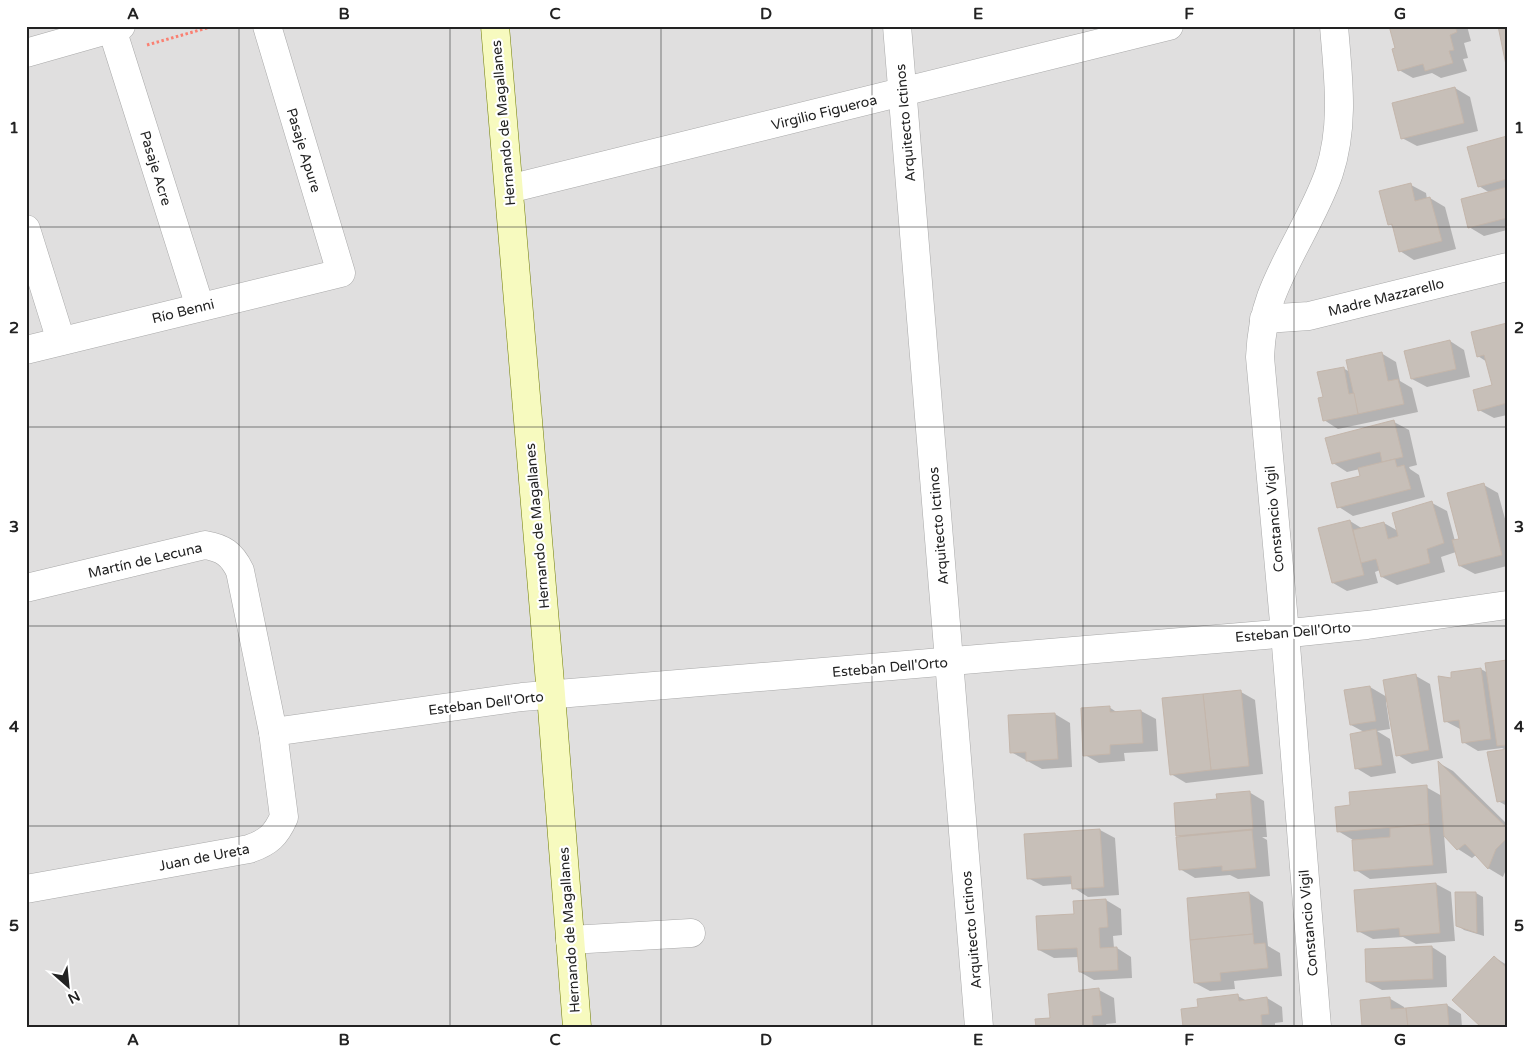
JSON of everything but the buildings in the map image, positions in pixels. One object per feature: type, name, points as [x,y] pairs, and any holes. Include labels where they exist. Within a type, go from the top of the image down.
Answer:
[{"type":"main road","name":"Hernando de Magallanes","points":[[495,26],[552,695],[577,1027]]},
{"type":"street","name":"Pasaje Apure","points":[[267,26],[341,273]]},
{"type":"street","name":"Arquitecto Ictinos","points":[[897,26],[979,1027]]},
{"type":"street","name":"Virgilio Figueroa","points":[[509,189],[1169,26]]},
{"type":"street","name":"Constancio Vigil","points":[[1317,1027],[1285,633],[1260,357],[1264,319],[1271,297],[1319,198],[1329,174],[1336,149],[1340,121],[1340,93],[1334,26]]},
{"type":"street","points":[[26,53],[117,27]]},
{"type":"street","name":"Pasaje Acre","points":[[117,27],[200,307]]},
{"type":"street","points":[[26,229],[61,341]]},
{"type":"street","name":"Madre Mazzarello","points":[[1264,319],[1309,316],[1507,267]]},
{"type":"street","name":"Río Benni","points":[[26,350],[341,273]]},
{"type":"street","name":"Martín de Lecuna","points":[[26,588],[205,545],[216,547],[227,553],[235,561],[240,571],[273,732]]},
{"type":"street","name":"Esteban Dell'Orto","points":[[273,732],[512,698],[1285,633],[1368,625],[1507,605]]},
{"type":"street","name":"Juan de Ureta","points":[[26,889],[249,849],[261,845],[272,837],[284,817],[273,732]]},
{"type":"street","points":[[570,940],[691,933]]},
{"type":"shaded area","points":[[26,26],[1507,26],[1507,1027],[26,1027]]}]
